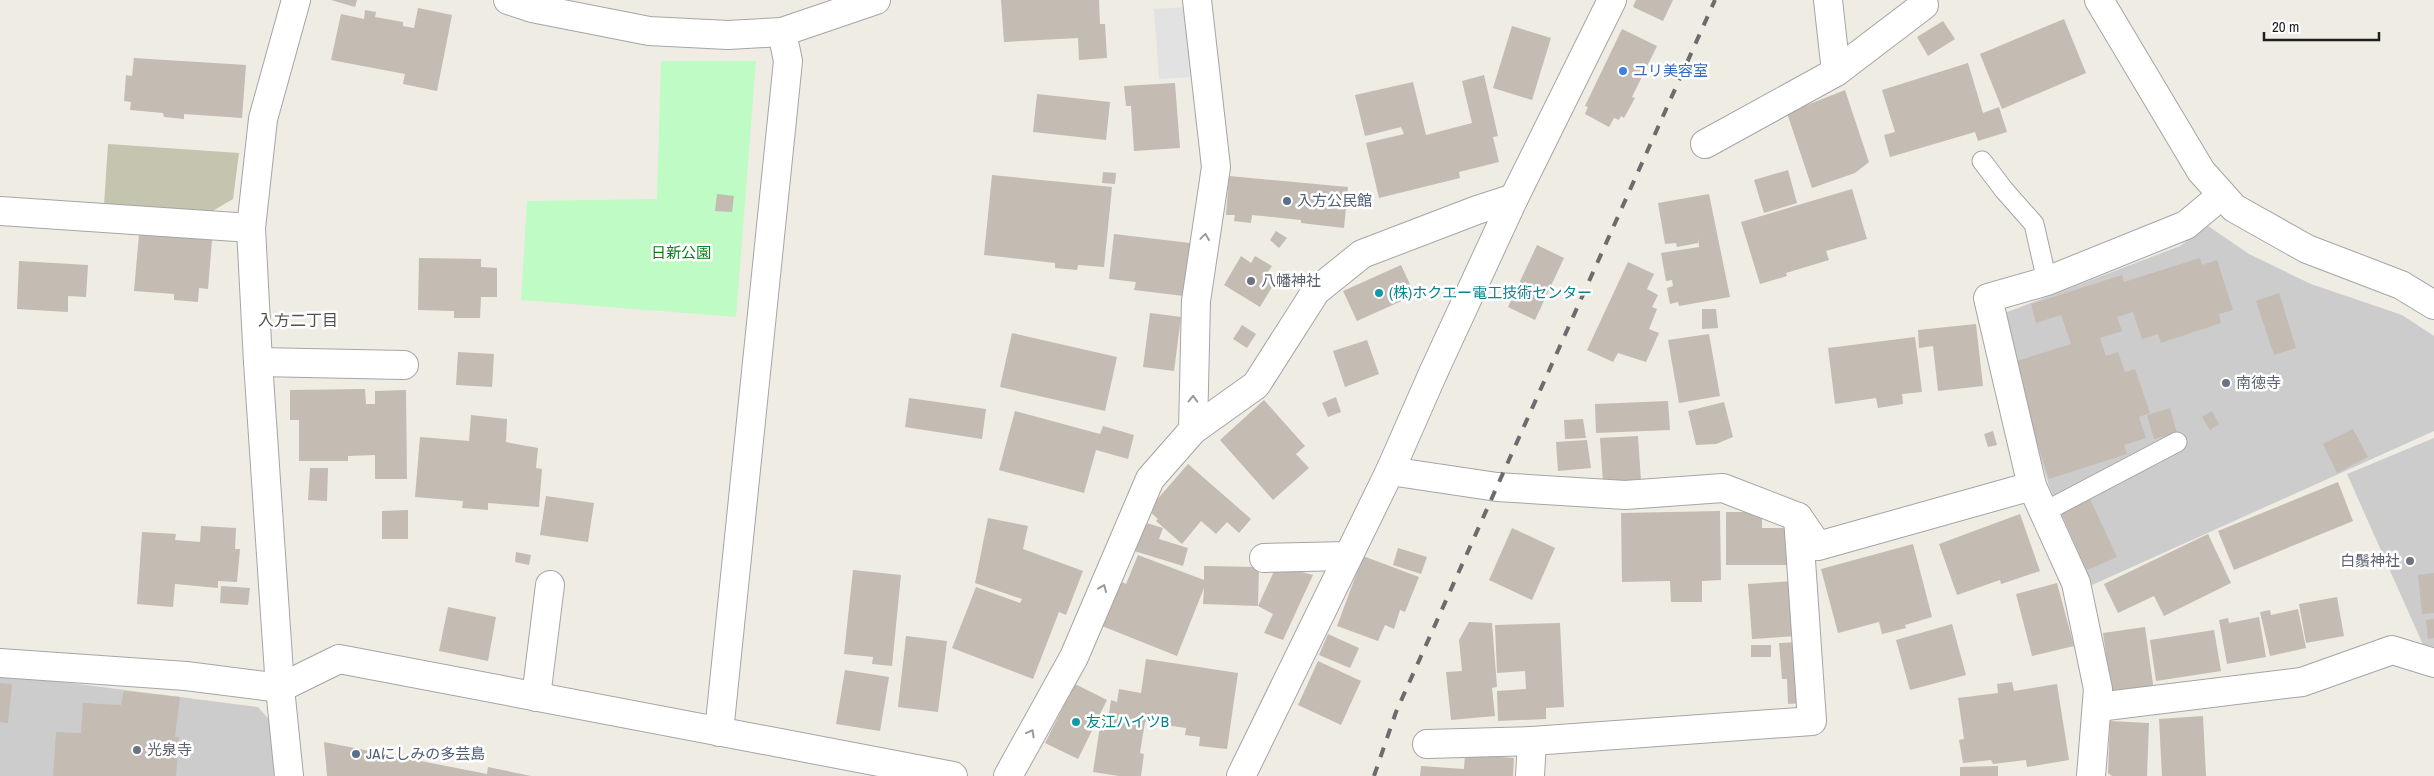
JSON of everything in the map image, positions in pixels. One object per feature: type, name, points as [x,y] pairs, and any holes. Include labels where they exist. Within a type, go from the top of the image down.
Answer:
[{"type":"street","points":[[289,776],[280,688],[251,228],[263,119],[296,0]]},
{"type":"street","points":[[508,0],[532,8],[649,31],[728,35],[782,32],[876,0]]},
{"type":"street","points":[[1193,430],[1196,301],[1216,168],[1197,0]]},
{"type":"street","points":[[1241,776],[1390,471],[1514,198],[1612,0]]},
{"type":"street","points":[[1828,0],[1836,72]]},
{"type":"street","points":[[2099,0],[2201,171],[2234,208],[2307,249],[2401,285],[2434,305]]},
{"type":"street","points":[[1705,144],[1836,72],[1924,5]]},
{"type":"street","points":[[719,732],[788,61],[782,32]]},
{"type":"street","points":[[2092,776],[2098,689],[2076,583],[2032,486],[1988,298],[2048,281],[2186,225],[2222,195]]},
{"type":"street","points":[[1008,776],[1074,657],[1150,479],[1193,430],[1256,385],[1316,291],[1362,254],[1477,210],[1514,198]]},
{"type":"street","points":[[0,211],[251,228]]},
{"type":"street","points":[[258,362],[404,366]]},
{"type":"street","points":[[1390,471],[1497,487],[1615,494],[1723,488],[1798,517],[1818,546],[2032,486]]},
{"type":"street","points":[[1427,744],[1532,741],[1812,721],[1798,517]]},
{"type":"street","points":[[1264,558],[1348,556]]},
{"type":"street","points":[[536,697],[550,585]]},
{"type":"street","points":[[2098,707],[2302,682],[2392,650],[2434,663]]},
{"type":"street","points":[[0,663],[186,676],[280,688],[339,659],[953,776]]},
{"type":"street","points":[[1530,776],[1532,741]]},
{"type":"lane","points":[[1982,161],[2034,224],[2048,281]]},
{"type":"lane","points":[[2044,512],[2177,442]]},
{"type":"shaded area","points":[[1186,7],[1190,77],[1159,79],[1154,9]]},
{"type":"shaded area","points":[[108,144],[239,153],[233,199],[209,213],[104,206]]},
{"type":"shaded area","name":"南徳寺","points":[[2208,226],[2249,254],[2311,284],[2402,315],[2434,336],[2434,431],[2092,585],[2049,486],[1997,316],[2180,246]]},
{"type":"shaded area","name":"白鬚神社","points":[[2434,438],[2434,650],[2424,647],[2347,474]]},
{"type":"shaded area","name":"光泉寺","points":[[0,674],[258,707],[273,724],[277,776],[0,776]]},
{"type":"green space","name":"日新公園","points":[[661,61],[756,61],[736,317],[521,300],[527,201],[657,199]]},
{"type":"building","points":[[331,0],[357,0],[355,7]]},
{"type":"building","points":[[1001,0],[1099,0],[1100,24],[1105,24],[1107,58],[1079,60],[1078,38],[1004,42]]},
{"type":"building","points":[[1636,0],[1673,0],[1663,21],[1633,7]]},
{"type":"building","points":[[418,8],[452,15],[437,91],[403,84],[405,74],[331,60],[341,14],[364,19],[365,10],[376,12],[375,17],[403,22],[403,26],[414,28]]},
{"type":"building","points":[[2064,19],[2086,73],[2002,109],[1980,54]]},
{"type":"building","points":[[1943,21],[1955,39],[1928,56],[1917,37]]},
{"type":"building","points":[[1512,26],[1551,38],[1532,100],[1493,88]]},
{"type":"building","name":"ユリ美容室","points":[[1622,29],[1657,46],[1632,97],[1635,98],[1624,118],[1621,116],[1619,120],[1614,118],[1609,127],[1585,114],[1588,107],[1585,106]]},
{"type":"building","points":[[134,58],[246,65],[242,118],[184,114],[184,119],[164,117],[163,113],[130,110],[131,102],[124,101],[126,75],[132,76]]},
{"type":"building","points":[[1968,63],[1983,113],[1999,107],[2007,132],[1978,141],[1975,132],[1890,157],[1884,135],[1895,132],[1882,90]]},
{"type":"building","points":[[1484,75],[1498,136],[1493,137],[1499,162],[1459,172],[1460,178],[1379,198],[1366,143],[1404,134],[1401,127],[1365,136],[1355,95],[1413,82],[1426,135],[1472,123],[1462,81]]},
{"type":"building","points":[[1175,83],[1180,148],[1134,151],[1131,106],[1126,106],[1124,86]]},
{"type":"building","points":[[1845,90],[1869,162],[1855,173],[1812,188],[1787,113]]},
{"type":"building","points":[[1037,94],[1110,102],[1106,140],[1033,132]]},
{"type":"building","points":[[1788,170],[1797,203],[1764,213],[1754,180]]},
{"type":"building","points":[[1103,172],[1116,173],[1115,184],[1102,183]]},
{"type":"building","points":[[992,175],[1112,187],[1104,267],[1078,265],[1077,270],[1055,268],[1055,263],[984,255]]},
{"type":"building","name":"入方公民館","points":[[1229,176],[1348,187],[1344,228],[1301,223],[1301,220],[1252,215],[1251,223],[1234,221],[1235,215],[1226,215]]},
{"type":"building","points":[[1852,189],[1867,239],[1826,251],[1829,260],[1786,273],[1787,276],[1760,284],[1741,222]]},
{"type":"building","points":[[717,194],[734,196],[732,212],[715,211]]},
{"type":"building","points":[[1709,194],[1730,297],[1679,306],[1678,302],[1670,304],[1667,288],[1673,286],[1672,280],[1666,281],[1661,253],[1699,247],[1698,238],[1698,243],[1677,247],[1676,243],[1665,244],[1658,203]]},
{"type":"building","points":[[1276,231],[1287,238],[1279,248],[1270,240]]},
{"type":"building","points":[[139,234],[212,240],[208,289],[199,288],[198,302],[174,300],[174,294],[134,291]]},
{"type":"building","points":[[1114,234],[1190,243],[1184,296],[1134,290],[1136,282],[1109,279]]},
{"type":"building","points":[[1537,245],[1564,258],[1535,320],[1508,307]]},
{"type":"building","name":"八幡神社","points":[[1241,256],[1251,263],[1255,256],[1272,266],[1268,272],[1278,277],[1260,307],[1224,285]]},
{"type":"building","points":[[419,258],[481,259],[481,267],[497,268],[497,297],[481,297],[480,318],[454,318],[454,311],[418,310]]},
{"type":"building","points":[[2200,258],[2202,265],[2217,260],[2233,310],[2219,314],[2221,323],[2161,343],[2158,334],[2142,339],[2133,312],[2117,317],[2122,331],[2100,338],[2106,356],[2118,352],[2125,372],[2135,369],[2150,413],[2139,417],[2146,438],[2124,445],[2127,454],[2049,479],[2011,363],[2071,344],[2061,315],[2036,323],[2031,304],[2122,275],[2124,282]]},
{"type":"building","points":[[19,261],[88,265],[86,297],[68,296],[68,312],[17,309]]},
{"type":"building","points":[[1628,262],[1654,274],[1647,289],[1658,295],[1652,307],[1657,309],[1649,329],[1659,333],[1646,362],[1618,353],[1613,362],[1587,350]]},
{"type":"building","name":"(株)ホクエー電工技術センター","points":[[1401,265],[1415,295],[1357,321],[1343,291]]},
{"type":"building","points":[[2279,293],[2296,348],[2274,355],[2256,301]]},
{"type":"building","points":[[1702,309],[1716,309],[1718,328],[1702,329]]},
{"type":"building","points":[[1150,313],[1181,317],[1174,371],[1143,367]]},
{"type":"building","points":[[1976,324],[1983,386],[1938,391],[1933,346],[1919,348],[1918,330]]},
{"type":"building","points":[[1242,325],[1256,334],[1247,348],[1233,339]]},
{"type":"building","points":[[1012,333],[1117,357],[1105,411],[1000,387]]},
{"type":"building","points":[[1709,334],[1720,396],[1679,403],[1668,340]]},
{"type":"building","points":[[1915,337],[1922,392],[1902,394],[1903,404],[1878,408],[1876,398],[1835,404],[1828,348]]},
{"type":"building","points":[[1367,340],[1379,374],[1345,387],[1333,351]]},
{"type":"building","points":[[458,352],[494,354],[492,387],[456,385]]},
{"type":"building","points":[[365,389],[366,404],[375,404],[375,391],[406,390],[407,479],[375,479],[375,455],[348,456],[348,461],[299,461],[299,420],[290,420],[290,390]]},
{"type":"building","points":[[1336,397],[1341,412],[1328,417],[1322,403]]},
{"type":"building","points":[[909,398],[986,409],[982,439],[905,427]]},
{"type":"building","points":[[1264,400],[1305,446],[1296,454],[1309,468],[1273,500],[1220,440]]},
{"type":"building","points":[[1668,401],[1670,430],[1596,433],[1595,404]]},
{"type":"building","points":[[1724,402],[1733,437],[1716,444],[1696,445],[1688,411]]},
{"type":"building","points":[[2170,408],[2177,433],[2154,439],[2147,415]]},
{"type":"building","points":[[1015,411],[1100,434],[1103,426],[1134,435],[1128,459],[1096,450],[1084,493],[999,470]]},
{"type":"building","points":[[2212,411],[2219,424],[2210,430],[2202,417]]},
{"type":"building","points":[[471,415],[507,419],[506,442],[538,448],[536,468],[542,469],[539,507],[488,503],[488,510],[462,508],[463,501],[415,497],[420,437],[469,441]]},
{"type":"building","points":[[1583,419],[1586,438],[1565,439],[1564,420]]},
{"type":"building","points":[[2353,429],[2368,457],[2337,473],[2323,444]]},
{"type":"building","points":[[1993,431],[1997,445],[1988,447],[1984,434]]},
{"type":"building","points":[[1638,436],[1641,481],[1603,483],[1600,438]]},
{"type":"building","points":[[1587,440],[1591,468],[1558,471],[1556,442]]},
{"type":"building","points":[[1188,464],[1251,519],[1239,533],[1227,522],[1216,534],[1201,521],[1182,544],[1156,521],[1158,519],[1148,510]]},
{"type":"building","points":[[310,468],[328,468],[327,501],[308,500]]},
{"type":"building","points":[[2338,482],[2353,521],[2234,570],[2218,531]]},
{"type":"building","points":[[546,496],[594,503],[588,542],[540,535]]},
{"type":"building","points":[[2090,499],[2117,557],[2087,570],[2061,512]]},
{"type":"building","points":[[408,510],[408,539],[382,539],[382,511]]},
{"type":"building","points":[[1720,511],[1721,580],[1702,581],[1702,602],[1671,602],[1670,581],[1622,582],[1621,513]]},
{"type":"building","points":[[1726,512],[1762,512],[1762,528],[1785,528],[1785,545],[1789,545],[1789,565],[1726,565]]},
{"type":"building","points":[[2020,514],[2040,571],[2001,584],[2000,580],[1957,595],[1939,544]]},
{"type":"building","points":[[988,518],[1028,526],[1023,549],[1083,571],[1066,615],[1059,612],[1033,679],[952,648],[976,587],[1020,603],[1022,599],[975,583]]},
{"type":"building","points":[[1140,521],[1163,528],[1159,539],[1188,548],[1183,566],[1131,550]]},
{"type":"building","points":[[201,526],[236,528],[235,549],[240,549],[237,582],[218,581],[218,588],[175,584],[173,607],[137,604],[142,532],[176,534],[175,540],[200,542]]},
{"type":"building","points":[[1512,528],[1555,548],[1532,600],[1489,580]]},
{"type":"building","points":[[2208,534],[2231,583],[2164,616],[2154,596],[2118,613],[2104,584]]},
{"type":"building","points":[[1913,544],[1932,617],[1905,625],[1906,628],[1882,634],[1879,622],[1838,633],[1821,569]]},
{"type":"building","points":[[1398,548],[1427,557],[1421,574],[1393,565]]},
{"type":"building","points":[[516,552],[531,555],[529,565],[515,562]]},
{"type":"building","points":[[1138,555],[1204,580],[1204,566],[1259,567],[1258,606],[1203,604],[1204,588],[1177,656],[1102,626],[1120,581],[1126,584]]},
{"type":"building","points":[[1363,556],[1419,577],[1405,612],[1400,610],[1394,629],[1385,625],[1378,641],[1337,626]]},
{"type":"building","points":[[1277,565],[1313,575],[1283,640],[1264,633],[1273,614],[1258,606]]},
{"type":"building","points":[[853,570],[901,575],[892,666],[872,664],[873,657],[844,654]]},
{"type":"building","points":[[2434,573],[2434,613],[2422,614],[2418,575]]},
{"type":"building","points":[[1794,581],[1797,636],[1752,639],[1748,584]]},
{"type":"building","points":[[2057,583],[2074,646],[2032,656],[2016,594]]},
{"type":"building","points":[[221,586],[250,588],[248,605],[220,603]]},
{"type":"building","points":[[2337,597],[2344,636],[2306,643],[2299,604]]},
{"type":"building","points":[[448,607],[496,617],[488,661],[439,651]]},
{"type":"building","points":[[2298,609],[2306,648],[2270,656],[2260,612],[2270,610],[2271,615]]},
{"type":"building","points":[[2259,617],[2266,657],[2227,664],[2219,620],[2228,618],[2229,623]]},
{"type":"building","points":[[2434,619],[2434,638],[2428,639],[2426,620]]},
{"type":"building","points":[[1469,622],[1492,623],[1497,687],[1492,688],[1495,716],[1451,720],[1446,672],[1462,671],[1459,640]]},
{"type":"building","points":[[1560,623],[1564,707],[1546,708],[1546,719],[1498,721],[1497,691],[1526,689],[1525,671],[1497,673],[1495,625]]},
{"type":"building","points":[[1952,624],[1966,675],[1910,690],[1896,640]]},
{"type":"building","points":[[2145,627],[2154,691],[2112,698],[2103,633]]},
{"type":"building","points":[[2214,630],[2221,671],[2156,681],[2150,640]]},
{"type":"building","points":[[1328,634],[1359,648],[1350,668],[1319,655]]},
{"type":"building","points":[[906,636],[947,641],[938,712],[898,707]]},
{"type":"building","points":[[1799,642],[1804,703],[1788,704],[1787,679],[1782,679],[1779,643]]},
{"type":"building","points":[[1751,645],[1771,645],[1771,657],[1751,657]]},
{"type":"building","points":[[1146,659],[1238,673],[1227,749],[1199,746],[1200,737],[1185,735],[1186,728],[1145,722],[1140,753],[1144,754],[1141,776],[1119,776],[1093,772],[1100,726],[1107,728],[1111,700],[1117,702],[1119,689],[1141,693]]},
{"type":"building","points":[[1318,661],[1361,681],[1341,725],[1298,705]]},
{"type":"building","points":[[845,670],[889,677],[880,731],[836,724]]},
{"type":"building","points":[[2012,682],[2014,691],[2057,684],[2069,760],[2027,767],[2026,760],[1993,764],[1991,760],[1963,763],[1959,740],[1964,739],[1958,698],[1998,693],[1997,684]]},
{"type":"building","points":[[0,683],[12,684],[8,723],[0,722]]},
{"type":"building","name":"友江ハイツB","points":[[1075,684],[1107,700],[1078,759],[1045,743]]},
{"type":"building","points":[[124,691],[180,697],[175,737],[179,737],[176,776],[53,776],[56,732],[81,733],[83,703],[121,705]]},
{"type":"building","points":[[2203,716],[2206,776],[2162,776],[2159,719]]},
{"type":"building","points":[[2110,721],[2149,723],[2147,776],[2112,776],[2108,773]]},
{"type":"building","name":"JAにしみの多芸島","points":[[324,742],[487,774],[488,767],[531,776],[327,776]]},
{"type":"building","points":[[1465,754],[1514,758],[1513,776],[1420,776],[1421,766],[1464,769]]},
{"type":"building","points":[[1998,766],[1998,776],[1960,776],[1960,767]]},
{"type":"railway","points":[[1374,776],[1396,712],[1715,0]]},
{"type":"place","name":"ユリ美容室","points":[[1623,71]]},
{"type":"place","name":"入方公民館","points":[[1287,201]]},
{"type":"place","name":"八幡神社","points":[[1251,281]]},
{"type":"place","name":"(株)ホクエー電工技術センター","points":[[1379,293]]},
{"type":"place","name":"南徳寺","points":[[2226,383]]},
{"type":"place","name":"白鬚神社","points":[[2410,561]]},
{"type":"place","name":"友江ハイツB","points":[[1076,722]]},
{"type":"place","name":"光泉寺","points":[[137,750]]},
{"type":"place","name":"JAにしみの多芸島","points":[[356,754]]},
{"type":"district","name":"入方二丁目","points":[[298,320]]}]
